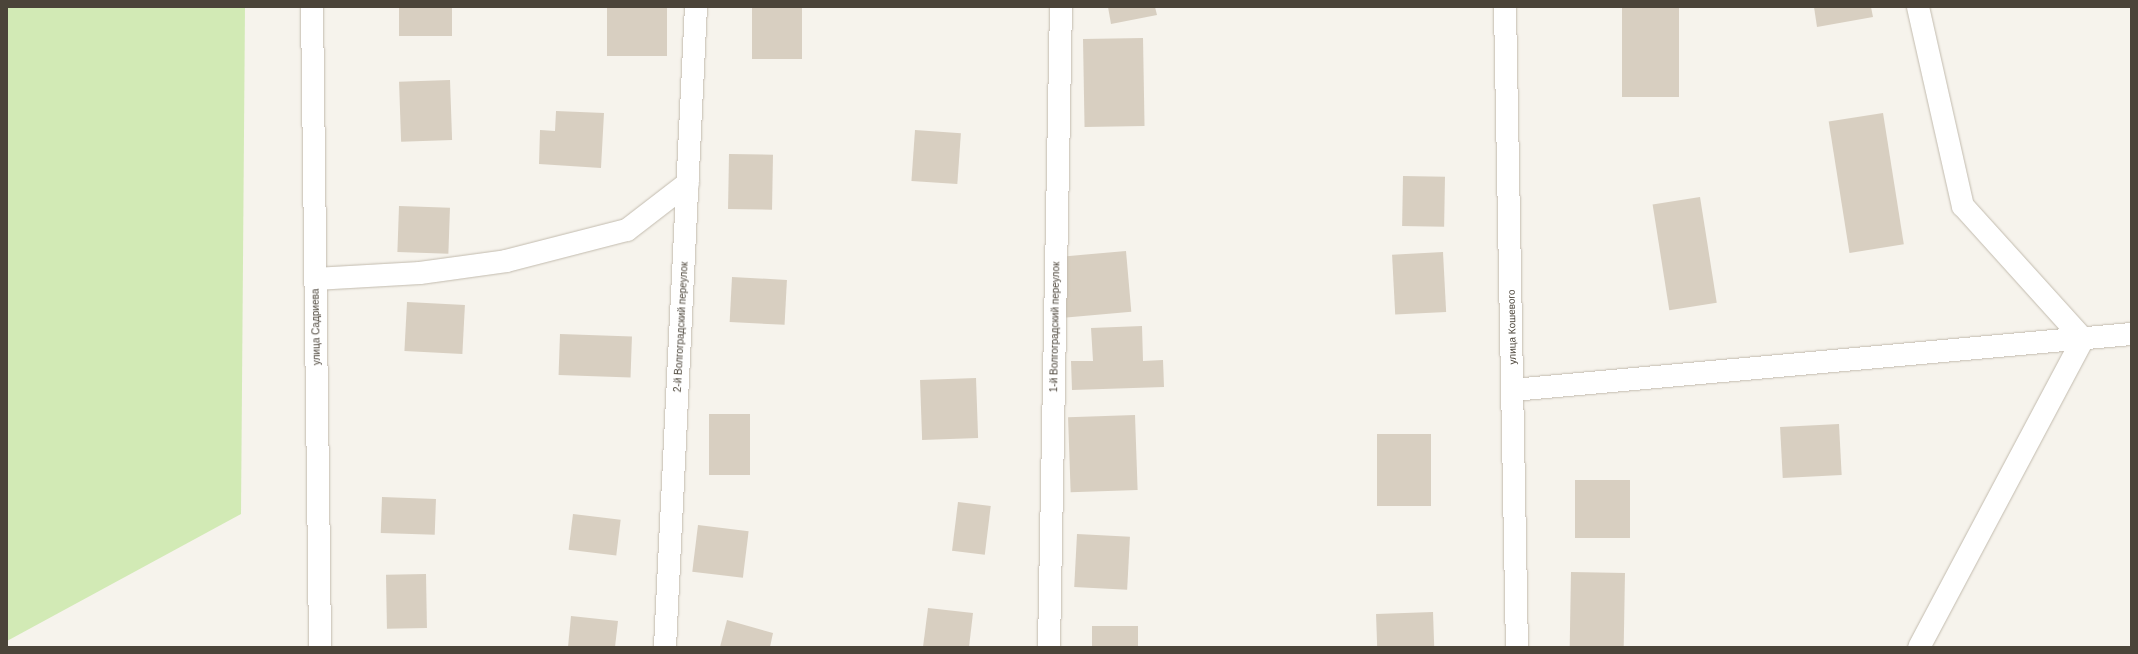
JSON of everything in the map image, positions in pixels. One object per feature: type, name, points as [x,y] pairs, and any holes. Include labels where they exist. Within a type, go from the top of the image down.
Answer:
[{"type":"street","name":"улица Садриева","points":[[312,7],[320,647]]},
{"type":"street","name":"2-й Волгоградский переулок","points":[[665,647],[696,7]]},
{"type":"street","name":"1-й Волгоградский переулок","points":[[1049,647],[1061,7]]},
{"type":"street","name":"улица Кошевого","points":[[1505,7],[1517,647]]},
{"type":"street","points":[[1918,7],[1963,206],[2083,338]]},
{"type":"street","points":[[315,279],[420,273],[506,261],[627,230],[688,183]]},
{"type":"street","points":[[1513,390],[2131,334]]},
{"type":"street","points":[[1919,647],[2083,338]]},
{"type":"green space","points":[[7,7],[245,7],[241,514],[7,641]]},
{"type":"building","points":[[399,7],[452,7],[452,36],[399,36]]},
{"type":"building","points":[[607,7],[667,7],[667,56],[607,56]]},
{"type":"building","points":[[752,7],[802,7],[802,59],[752,59]]},
{"type":"building","points":[[1108,7],[1155,7],[1157,15],[1111,24]]},
{"type":"building","points":[[1622,7],[1679,7],[1679,97],[1622,97]]},
{"type":"building","points":[[1814,7],[1871,7],[1873,17],[1817,27]]},
{"type":"building","points":[[1143,38],[1145,126],[1085,127],[1083,39]]},
{"type":"building","points":[[450,80],[452,140],[401,142],[399,82]]},
{"type":"building","points":[[556,111],[604,113],[601,168],[539,164],[540,130],[555,131]]},
{"type":"building","points":[[1883,113],[1904,244],[1849,253],[1829,122]]},
{"type":"building","points":[[915,130],[961,133],[957,184],[911,181]]},
{"type":"building","points":[[729,154],[773,155],[772,210],[728,209]]},
{"type":"building","points":[[1403,176],[1445,177],[1444,227],[1402,226]]},
{"type":"building","points":[[1700,197],[1717,303],[1669,310],[1653,205]]},
{"type":"building","points":[[399,206],[450,208],[448,254],[397,252]]},
{"type":"building","points":[[1126,251],[1131,312],[1064,318],[1058,257]]},
{"type":"building","points":[[1443,252],[1446,312],[1395,315],[1392,255]]},
{"type":"building","points":[[732,277],[787,280],[785,325],[730,322]]},
{"type":"building","points":[[407,302],[465,305],[462,354],[404,351]]},
{"type":"building","points":[[1142,326],[1143,361],[1163,360],[1164,387],[1072,390],[1071,361],[1093,361],[1091,328]]},
{"type":"building","points":[[560,334],[632,337],[631,377],[559,375]]},
{"type":"building","points":[[976,378],[978,438],[922,440],[920,380]]},
{"type":"building","points":[[709,414],[750,414],[750,475],[709,475]]},
{"type":"building","points":[[1135,415],[1138,490],[1071,492],[1068,417]]},
{"type":"building","points":[[1839,424],[1842,475],[1783,478],[1780,427]]},
{"type":"building","points":[[1377,434],[1431,434],[1431,506],[1377,506]]},
{"type":"building","points":[[1575,480],[1630,480],[1630,538],[1575,538]]},
{"type":"building","points":[[382,497],[436,499],[435,535],[381,533]]},
{"type":"building","points":[[958,502],[991,506],[985,555],[952,551]]},
{"type":"building","points":[[573,514],[621,520],[616,556],[569,550]]},
{"type":"building","points":[[698,525],[749,531],[743,578],[692,572]]},
{"type":"building","points":[[1077,534],[1130,537],[1127,590],[1074,587]]},
{"type":"building","points":[[1571,572],[1625,573],[1624,647],[1570,647]]},
{"type":"building","points":[[426,574],[427,628],[387,629],[386,575]]},
{"type":"building","points":[[928,608],[973,613],[969,647],[923,647]]},
{"type":"building","points":[[1433,612],[1434,647],[1377,647],[1376,614]]},
{"type":"building","points":[[571,616],[618,621],[615,647],[568,647]]},
{"type":"building","points":[[727,620],[773,633],[770,647],[720,647]]},
{"type":"building","points":[[1092,626],[1138,626],[1138,647],[1092,647]]}]
